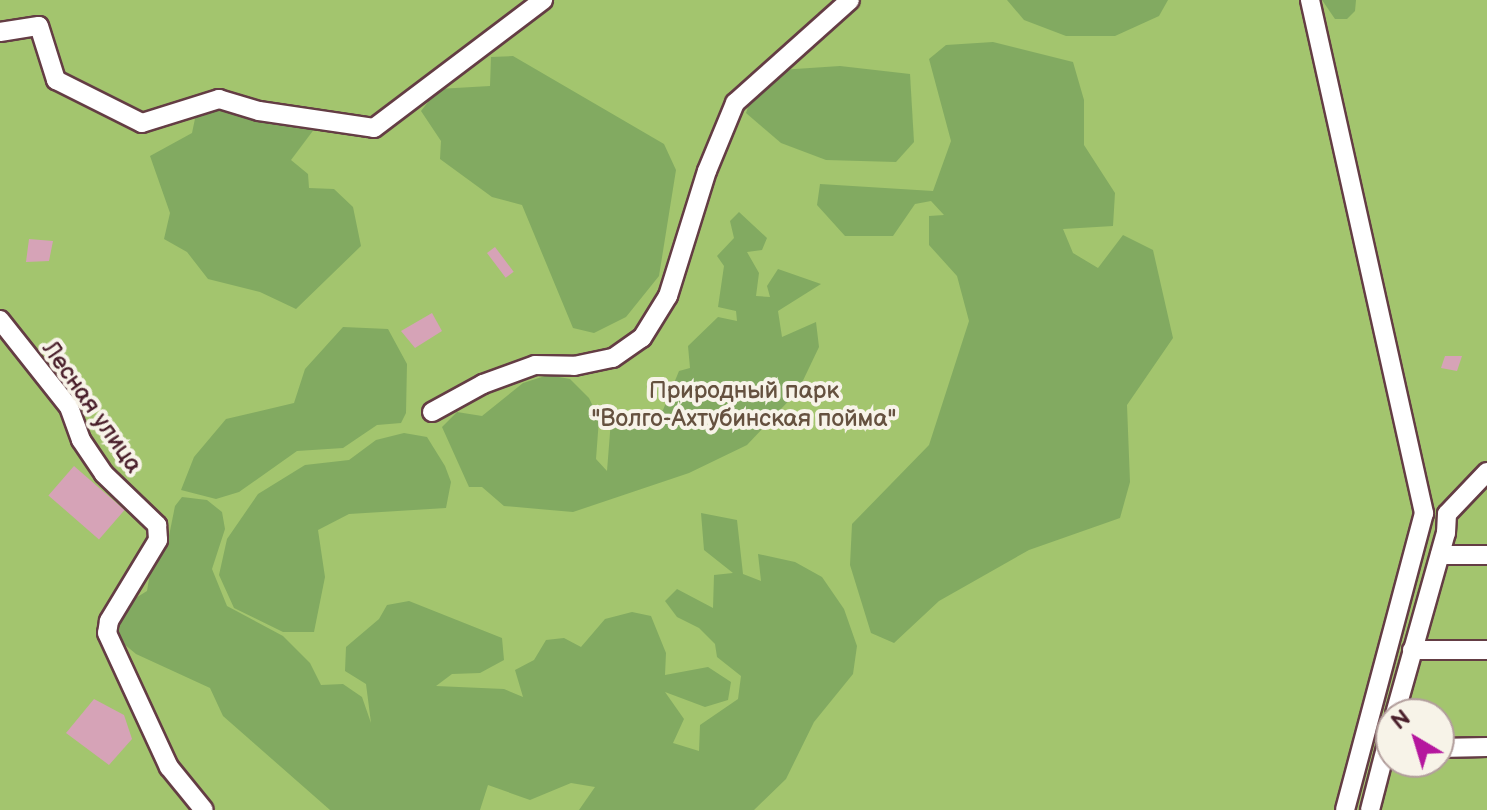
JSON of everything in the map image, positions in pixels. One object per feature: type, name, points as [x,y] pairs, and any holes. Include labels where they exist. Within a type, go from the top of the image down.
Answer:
[{"type":"street","points":[[0,32],[39,26],[56,80],[142,123],[219,99],[259,111],[374,128],[543,0]]},
{"type":"street","points":[[432,412],[483,384],[535,365],[574,366],[613,358],[642,338],[668,296],[707,171],[735,103],[850,0]]},
{"type":"street","points":[[1310,0],[1424,513],[1345,810]]},
{"type":"street","name":"Лесная улица","points":[[0,320],[69,407],[81,440],[104,474],[157,525],[158,540],[109,621],[107,633],[169,767],[204,810]]},
{"type":"street","points":[[1399,698],[1440,555],[1447,514],[1487,472]]},
{"type":"street","points":[[1424,513],[1447,514]]},
{"type":"street","points":[[1440,555],[1487,555]]},
{"type":"street","points":[[1412,650],[1487,650]]},
{"type":"street","points":[[1455,748],[1487,747]]},
{"type":"street","points":[[1370,810],[1379,778]]},
{"type":"green space","name":"Природный парк \"Волго-Ахтубинская пойма\"","points":[[0,0],[1487,0],[1487,810],[0,810]]},
{"type":"green space","points":[[1007,0],[1168,0],[1159,16],[1115,36],[1066,36],[1024,20]]},
{"type":"green space","points":[[1322,0],[1356,0],[1355,11],[1347,19],[1335,19]]},
{"type":"green space","points":[[993,42],[1073,62],[1084,100],[1084,145],[1115,193],[1113,226],[1063,229],[1073,253],[1098,268],[1123,235],[1153,250],[1173,338],[1127,405],[1130,482],[1120,518],[1029,550],[939,601],[894,643],[871,633],[850,565],[852,524],[929,445],[969,321],[957,276],[929,245],[929,216],[944,215],[931,201],[915,204],[893,236],[845,236],[817,205],[820,184],[933,191],[951,141],[929,59],[946,45]]},
{"type":"green space","points":[[513,56],[664,144],[676,170],[659,276],[626,317],[594,333],[573,328],[522,205],[492,197],[440,159],[441,141],[421,111],[438,89],[490,86],[491,57]]},
{"type":"green space","points":[[840,66],[910,74],[914,142],[896,162],[826,160],[781,143],[746,113],[754,90],[780,70]]},
{"type":"green space","points":[[197,109],[232,110],[315,128],[291,160],[308,174],[309,188],[334,189],[353,207],[361,246],[296,309],[260,292],[208,279],[187,252],[164,239],[170,213],[150,156],[192,133]]},
{"type":"green space","points":[[739,212],[767,238],[762,250],[747,252],[759,273],[756,296],[770,297],[767,286],[778,269],[821,284],[778,311],[782,337],[816,322],[819,347],[798,391],[747,445],[689,473],[573,512],[504,506],[482,487],[469,487],[442,427],[457,412],[482,416],[523,383],[548,375],[570,379],[589,398],[599,419],[596,459],[607,471],[611,420],[663,410],[679,371],[690,368],[688,346],[718,317],[737,321],[736,311],[718,307],[724,266],[717,256],[734,238],[730,221]]},
{"type":"green space","points":[[343,327],[388,329],[407,364],[406,413],[401,423],[377,425],[343,448],[297,451],[239,492],[216,499],[181,490],[194,457],[226,419],[294,403],[305,369]]},
{"type":"green space","points":[[404,433],[427,437],[445,466],[451,482],[446,508],[349,514],[318,530],[325,577],[314,632],[283,632],[234,608],[219,575],[227,539],[258,494],[305,465],[349,460],[376,440]]},
{"type":"green space","points":[[182,497],[207,500],[222,512],[225,529],[212,569],[227,606],[283,636],[310,663],[321,685],[343,684],[362,697],[371,723],[366,684],[345,671],[346,647],[379,619],[387,605],[409,601],[502,638],[504,660],[480,673],[452,674],[436,686],[504,689],[523,697],[515,670],[534,660],[546,640],[564,638],[581,647],[605,619],[632,612],[651,616],[666,653],[665,675],[708,667],[731,682],[728,700],[705,707],[665,692],[684,719],[673,743],[699,751],[700,725],[738,699],[741,676],[717,657],[715,644],[699,628],[677,617],[665,601],[677,589],[713,608],[714,575],[733,573],[704,550],[701,513],[737,520],[743,574],[761,581],[758,554],[795,562],[822,577],[844,609],[857,646],[853,674],[814,722],[786,779],[754,810],[579,810],[595,787],[571,783],[530,800],[488,785],[480,810],[330,810],[223,716],[210,688],[136,654],[112,634],[116,610],[147,591],[152,561],[168,541],[175,506]]},
{"type":"building","points":[[29,239],[53,241],[49,261],[26,262]]},
{"type":"building","points":[[495,247],[514,272],[506,278],[487,253]]},
{"type":"building","points":[[432,313],[442,331],[415,348],[401,331]]},
{"type":"building","points":[[1445,356],[1462,356],[1457,371],[1441,368]]},
{"type":"building","points":[[74,466],[125,510],[99,539],[48,495]]},
{"type":"building","points":[[94,699],[124,715],[132,739],[109,765],[66,733]]}]
